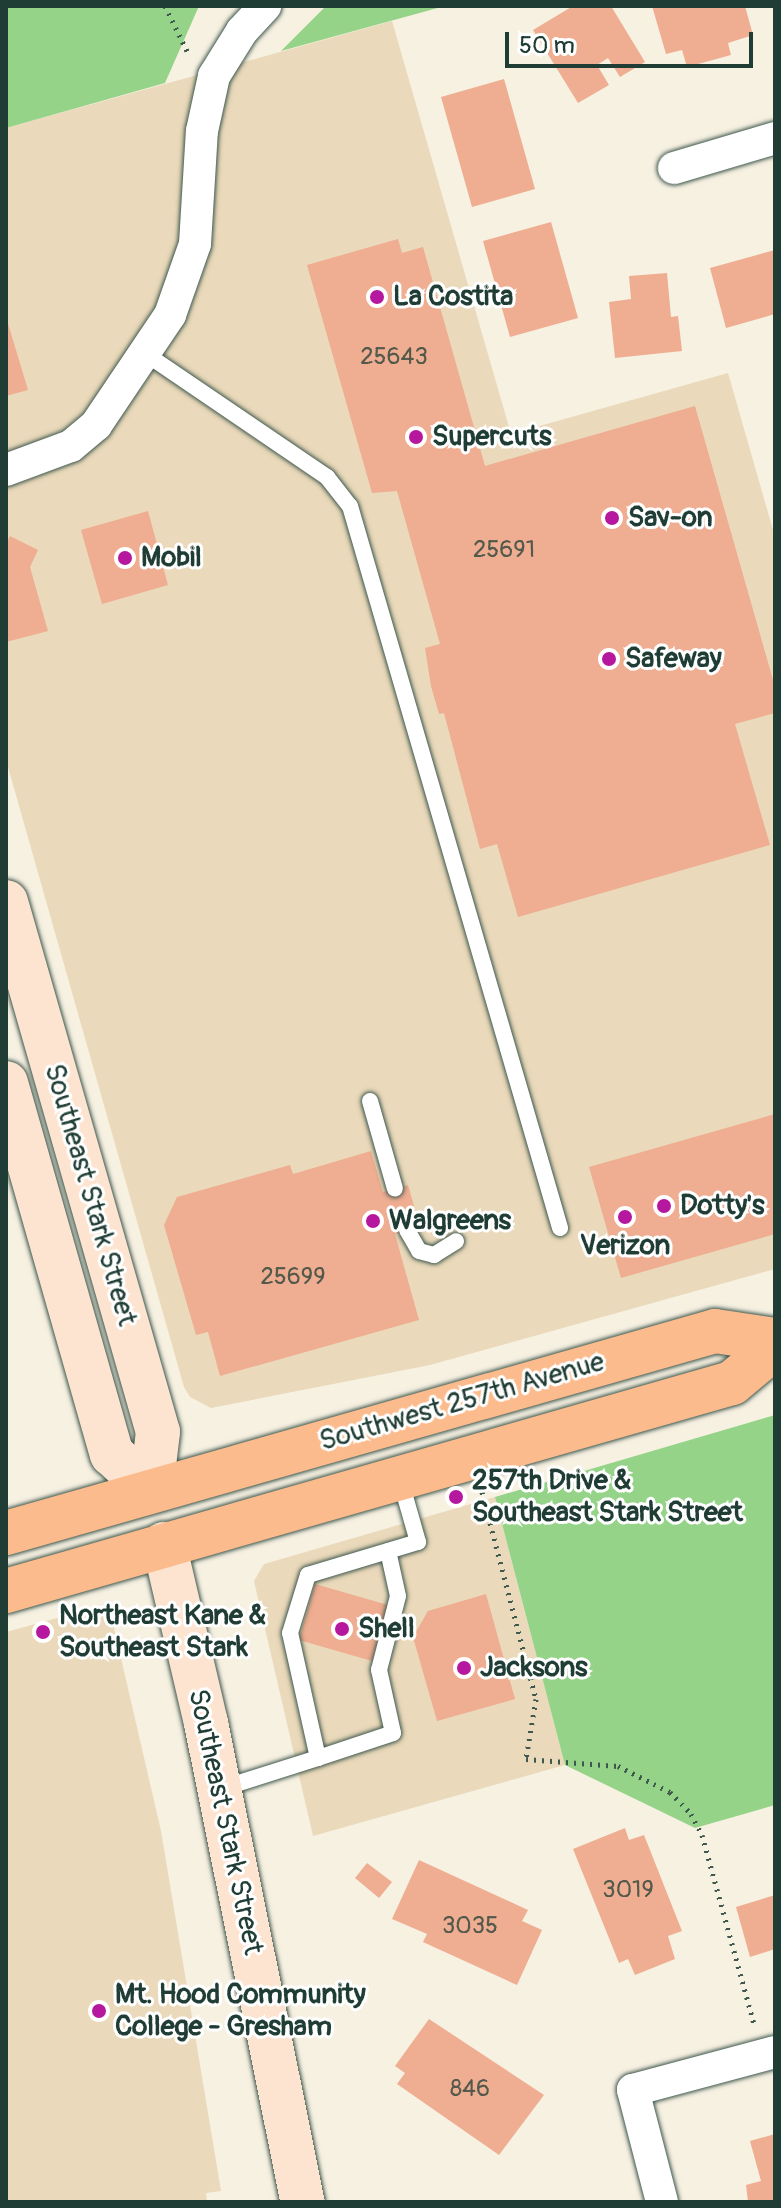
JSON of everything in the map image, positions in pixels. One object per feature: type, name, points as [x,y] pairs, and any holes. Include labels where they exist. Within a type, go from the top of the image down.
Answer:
[{"type":"main road","name":"Southeast Stark Street","points":[[6,902],[158,1432],[151,1490],[220,1789],[303,2202]]},
{"type":"main road","name":"Southeast Stark Street","points":[[6,1083],[112,1454],[151,1490]]},
{"type":"main road","name":"Southwest 257th Avenue","points":[[6,1533],[715,1331],[775,1340]]},
{"type":"main road","name":"Southwest 257th Avenue","points":[[6,1591],[732,1383],[775,1347]]},
{"type":"street","points":[[6,470],[71,446],[96,425],[170,315],[195,244],[202,131],[214,76],[242,31],[265,6]]},
{"type":"street","points":[[674,168],[775,138]]},
{"type":"street","points":[[662,2202],[633,2090],[769,2053]]},
{"type":"lane","points":[[146,354],[327,477],[350,506],[560,1228]]},
{"type":"lane","points":[[370,1101],[395,1189]]},
{"type":"lane","points":[[407,1230],[419,1251],[434,1255],[456,1241]]},
{"type":"lane","points":[[318,1758],[290,1633],[308,1575],[418,1542],[400,1478]]},
{"type":"lane","points":[[220,1789],[393,1733],[379,1670],[398,1596],[388,1551]]},
{"type":"path","points":[[165,6],[190,57],[214,76]]},
{"type":"path","points":[[473,1457],[536,1699],[526,1759],[618,1766],[670,1792],[691,1814],[702,1835],[769,2053]]},
{"type":"shaded area","points":[[392,21],[511,434],[728,373],[775,537],[775,1269],[430,1365],[211,1408],[190,1397],[184,1387],[6,760],[6,128]]},
{"type":"shaded area","points":[[495,1497],[565,1765],[313,1836],[254,1581],[264,1564]]},
{"type":"shaded area","name":"Mt. Hood Community College - Gresham","points":[[97,1607],[111,1615],[161,1831],[221,2191],[206,2193],[207,2202],[6,2202],[6,1632]]},
{"type":"green space","points":[[6,6],[199,6],[165,83],[6,128]]},
{"type":"green space","points":[[326,6],[445,6],[281,51]]},
{"type":"green space","points":[[775,1415],[775,1805],[695,1828],[565,1765],[495,1497]]},
{"type":"building","points":[[573,6],[611,6],[645,62],[620,77],[608,58],[597,65],[609,85],[578,103],[533,30]]},
{"type":"building","points":[[652,6],[745,6],[753,35],[728,43],[731,55],[687,67],[682,50],[666,54]]},
{"type":"building","points":[[504,79],[535,189],[472,207],[441,97]]},
{"type":"building","points":[[551,222],[578,318],[510,337],[483,241]]},
{"type":"building","points":[[398,239],[402,253],[423,247],[485,466],[695,406],[775,687],[775,713],[735,724],[770,845],[518,917],[497,844],[480,849],[444,713],[439,714],[431,686],[425,648],[440,644],[397,491],[372,493],[307,265]]},
{"type":"building","points":[[775,250],[775,314],[726,328],[710,268]]},
{"type":"building","points":[[667,273],[671,317],[678,316],[682,351],[615,358],[609,302],[631,299],[629,276]]},
{"type":"building","points":[[6,317],[28,390],[6,396]]},
{"type":"building","name":"Mobil","points":[[148,511],[168,585],[102,604],[81,530]]},
{"type":"building","points":[[10,536],[38,550],[30,567],[48,631],[6,642],[6,544]]},
{"type":"building","points":[[775,1114],[775,1234],[621,1278],[589,1167]]},
{"type":"building","name":"Walgreens","points":[[371,1151],[383,1192],[408,1185],[420,1227],[395,1234],[419,1320],[220,1376],[208,1332],[196,1335],[164,1225],[177,1197],[290,1165],[293,1174]]},
{"type":"building","name":"Shell","points":[[315,1584],[388,1605],[372,1661],[299,1640]]},
{"type":"building","name":"Jacksons","points":[[486,1594],[515,1699],[437,1721],[413,1637],[428,1611]]},
{"type":"building","points":[[625,1828],[629,1840],[644,1835],[682,1931],[668,1936],[675,1959],[635,1975],[628,1959],[619,1963],[573,1849]]},
{"type":"building","points":[[419,1860],[528,1910],[522,1921],[542,1930],[517,1985],[423,1942],[427,1934],[392,1919]]},
{"type":"building","points":[[367,1863],[392,1882],[379,1898],[355,1878]]},
{"type":"building","points":[[775,1895],[775,1949],[750,1957],[736,1907]]},
{"type":"building","points":[[429,2019],[544,2095],[499,2155],[397,2084],[405,2073],[395,2066]]},
{"type":"building","points":[[775,2134],[775,2202],[748,2202],[746,2185],[761,2181],[750,2141]]},
{"type":"place","name":"La Costita","points":[[377,297]]},
{"type":"place","name":"Supercuts","points":[[416,437]]},
{"type":"place","name":"Sav-on","points":[[612,518]]},
{"type":"place","name":"Mobil","points":[[125,558]]},
{"type":"place","name":"Safeway","points":[[609,659]]},
{"type":"place","name":"Dotty's","points":[[664,1206]]},
{"type":"place","name":"Verizon","points":[[625,1217]]},
{"type":"place","name":"Walgreens","points":[[373,1221]]},
{"type":"place","name":"257th Drive & Southeast Stark Street","points":[[456,1497]]},
{"type":"place","name":"Shell","points":[[342,1629]]},
{"type":"place","name":"Northeast Kane & Southeast Stark","points":[[43,1632]]},
{"type":"place","name":"Jacksons","points":[[464,1668]]},
{"type":"place","name":"Mt. Hood Community College - Gresham","points":[[99,2011]]}]
